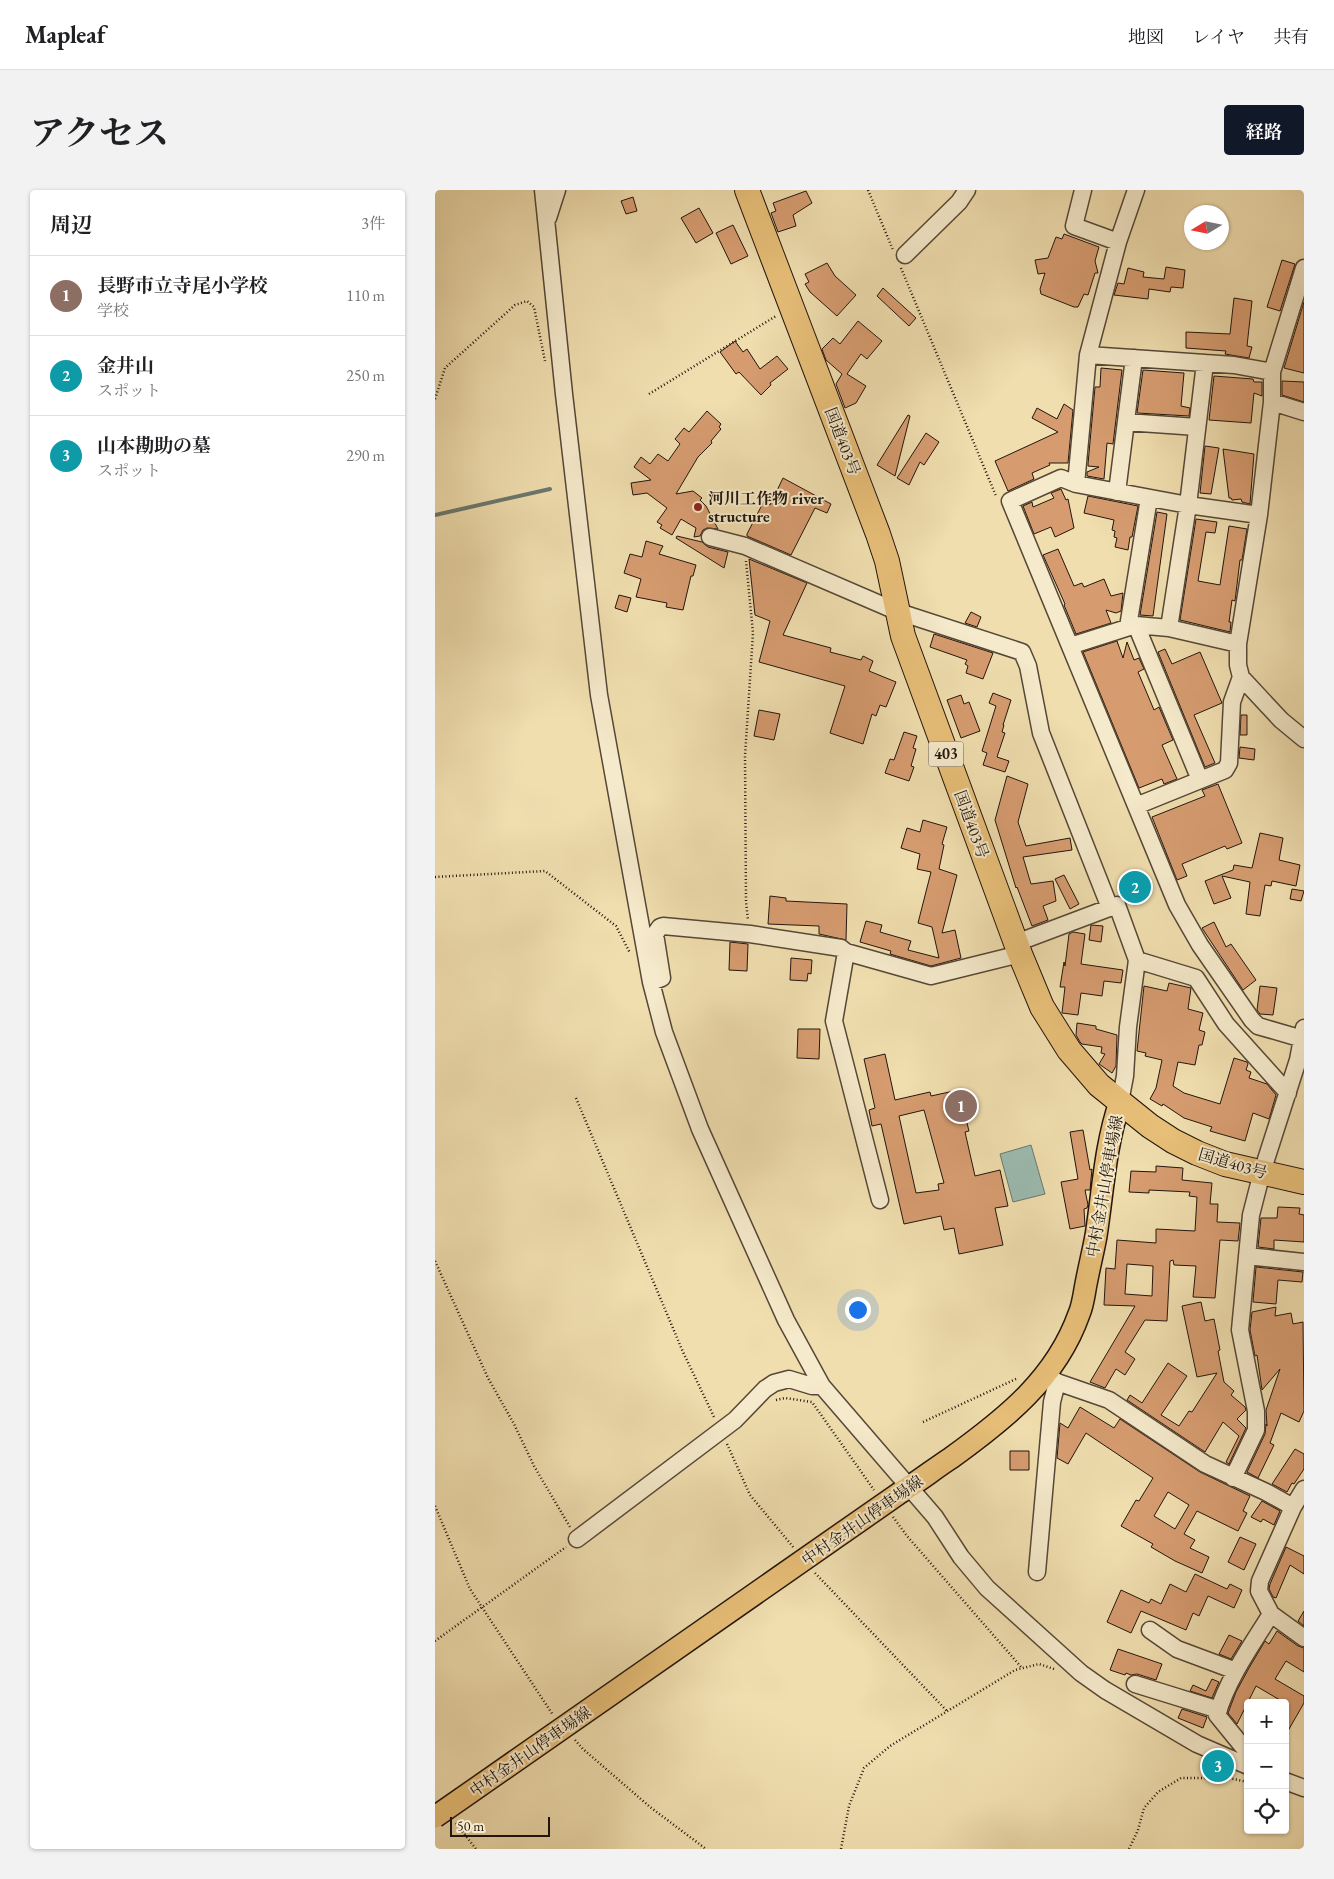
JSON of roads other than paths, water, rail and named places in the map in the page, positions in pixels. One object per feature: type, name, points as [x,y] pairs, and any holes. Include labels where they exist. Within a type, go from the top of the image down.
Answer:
[{"type":"highway","name":"国道403号","points":[[747,190],[878,534],[887,561],[903,636],[1018,949],[1042,1007],[1069,1050],[1099,1085],[1150,1126],[1197,1153],[1225,1164],[1304,1182]]},
{"type":"main road","name":"中村金井山停車場線","points":[[435,1817],[905,1490],[991,1428],[1051,1378],[1062,1349],[1080,1313],[1095,1237],[1106,1156],[1114,1119],[1120,1102]]},
{"type":"street","points":[[543,190],[564,394],[599,695],[651,982],[664,1032],[704,1138],[786,1320],[822,1386],[905,1490],[935,1517],[961,1557],[987,1588],[1081,1673],[1105,1690],[1197,1744],[1244,1764]]},
{"type":"street","points":[[547,222],[557,190]]},
{"type":"street","points":[[905,255],[959,202],[967,190]]},
{"type":"street","points":[[1083,190],[1074,226],[1118,242]]},
{"type":"street","points":[[1076,484],[1088,355],[1118,242],[1136,190]]},
{"type":"street","points":[[1304,268],[1272,372],[1272,402],[1259,515],[1238,644],[1238,665],[1241,677],[1281,720],[1304,739]]},
{"type":"street","points":[[1088,355],[1234,365],[1272,372]]},
{"type":"street","points":[[1117,492],[1134,358]]},
{"type":"street","points":[[1169,628],[1188,505],[1205,363]]},
{"type":"street","points":[[1272,402],[1304,412]]},
{"type":"street","points":[[1126,422],[1197,427]]},
{"type":"street","points":[[1233,1478],[1256,1430],[1256,1410],[1240,1330],[1251,1215],[1262,1172],[1288,1093],[1301,1061],[1303,1033],[1258,1026],[1243,1009],[1200,945],[1177,905],[1010,501],[1061,478],[1076,484],[1149,498],[1259,515]]},
{"type":"street","points":[[1149,498],[1132,626],[1200,780]]},
{"type":"street","points":[[710,536],[745,546],[897,611],[1022,652],[1028,666],[1043,739],[1110,908]]},
{"type":"street","points":[[1070,646],[1132,626],[1169,628],[1238,644]]},
{"type":"street","points":[[1136,806],[1225,770],[1229,763],[1233,702],[1241,677]]},
{"type":"street","points":[[651,982],[662,978],[655,934],[660,927],[670,926],[750,934],[841,948],[846,952],[931,976],[1018,949],[1117,905],[1137,960],[1125,1076],[1120,1102]]},
{"type":"street","points":[[846,952],[834,1021],[880,1200]]},
{"type":"street","points":[[1137,960],[1196,978],[1226,1024],[1288,1093]]},
{"type":"street","points":[[1247,1256],[1304,1262]]},
{"type":"street","points":[[1037,1572],[1052,1402],[1051,1378],[1109,1400],[1197,1459],[1293,1507]]},
{"type":"street","points":[[577,1538],[735,1420],[765,1389],[774,1383],[789,1379],[812,1386],[822,1386]]},
{"type":"street","points":[[1304,1489],[1293,1507],[1260,1581],[1259,1591],[1271,1614],[1304,1638]]},
{"type":"street","points":[[1244,1748],[1217,1715],[1236,1671],[1271,1614]]},
{"type":"street","points":[[1150,1630],[1177,1649],[1236,1671]]},
{"type":"street","points":[[1135,1684],[1219,1710]]},
{"type":"street","points":[[1289,1778],[1304,1778]]},
{"type":"street","points":[[1289,1782],[1304,1788]]},
{"type":"water","points":[[1031,1145],[1045,1194],[1013,1202],[1000,1154]]},
{"type":"waterway","points":[[435,515],[550,489]]},
{"type":"place","name":"河川工作物 river structure","points":[[698,507]]},
{"type":"place","name":"金井山","points":[[1135,887]]},
{"type":"place","name":"長野市立寺尾小学校","points":[[961,1106]]},
{"type":"place","name":"山本勘助の墓","points":[[1218,1766]]}]
